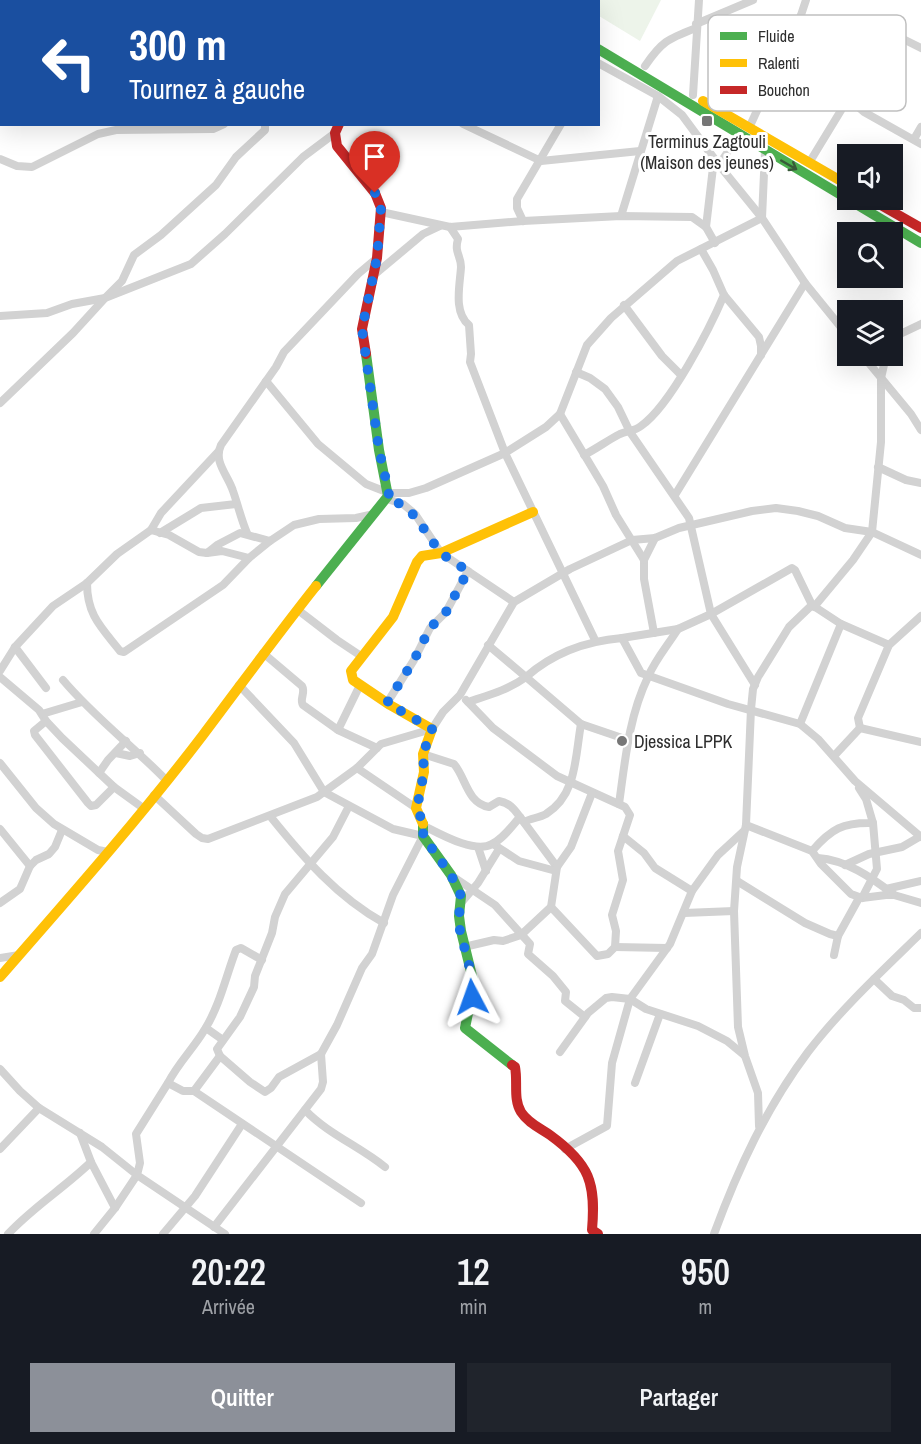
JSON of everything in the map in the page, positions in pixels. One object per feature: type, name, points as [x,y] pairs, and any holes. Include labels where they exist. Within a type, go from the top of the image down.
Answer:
[{"type":"main road","points":[[600,39],[708,106]]},
{"type":"main road","points":[[600,56],[837,179]]},
{"type":"main road","points":[[716,111],[744,131],[765,152],[921,243]]},
{"type":"main road","points":[[0,977],[108,852],[207,730],[263,653],[388,496],[379,450],[362,329],[377,258],[381,212],[375,193],[337,146],[337,129]]},
{"type":"main road","points":[[890,210],[921,228]]},
{"type":"main road","points":[[533,512],[441,553],[422,556],[417,562],[393,617],[351,671],[353,680],[432,729],[423,754],[424,772],[417,808],[424,831],[461,896],[459,916],[474,984],[465,1028],[515,1067],[516,1100],[521,1112],[566,1149],[586,1173],[592,1188],[592,1230],[598,1234]]},
{"type":"street","points":[[693,95],[699,0]]},
{"type":"street","points":[[721,14],[753,0]]},
{"type":"street","points":[[801,15],[806,0]]},
{"type":"street","points":[[645,66],[662,44],[708,20]]},
{"type":"street","points":[[906,40],[921,48]]},
{"type":"street","points":[[600,56],[682,115],[762,218],[805,283],[837,322]]},
{"type":"street","points":[[621,216],[658,96]]},
{"type":"street","points":[[706,227],[717,162],[744,131],[754,111]]},
{"type":"street","points":[[809,163],[840,111]]},
{"type":"street","points":[[863,111],[917,141],[921,127]]},
{"type":"street","points":[[0,159],[17,166],[32,167],[98,134],[116,130],[213,129],[220,126]]},
{"type":"street","points":[[0,403],[73,333],[122,281],[134,255],[161,235],[216,185],[236,156],[265,130],[265,126]]},
{"type":"street","points":[[467,126],[541,161],[640,151]]},
{"type":"street","points":[[523,221],[517,208],[517,200],[560,126]]},
{"type":"street","points":[[0,316],[47,314],[72,304],[105,297],[191,264],[303,157],[337,129]]},
{"type":"street","points":[[762,218],[765,152]]},
{"type":"street","points":[[381,212],[446,226],[458,239],[456,248],[461,266],[459,309],[464,321],[469,325],[470,362],[505,453],[595,640]]},
{"type":"street","points":[[374,275],[423,234],[446,226],[621,216],[692,217],[706,227],[716,243]]},
{"type":"street","points":[[388,496],[426,488],[505,453],[546,427],[560,414],[587,345],[597,331],[677,261],[762,218]]},
{"type":"street","points":[[701,249],[724,295],[759,337],[760,357]]},
{"type":"street","points":[[156,532],[161,513],[218,452],[226,436],[284,352],[358,274],[377,258]]},
{"type":"street","points":[[675,495],[805,283]]},
{"type":"street","points":[[584,455],[648,421],[681,375],[715,316],[724,295]]},
{"type":"street","points":[[624,305],[662,357],[681,375]]},
{"type":"street","points":[[903,333],[921,324]]},
{"type":"street","points":[[871,366],[911,414],[921,430]]},
{"type":"street","points":[[759,1126],[758,1093],[738,1027],[734,911],[738,867],[746,827],[751,710],[755,685],[789,627],[813,606],[853,560],[872,532],[881,442],[881,378],[884,366]]},
{"type":"street","points":[[576,372],[590,378],[605,389],[630,432],[689,518],[711,614],[755,685]]},
{"type":"street","points":[[266,381],[318,444],[366,484],[403,504],[415,514],[441,553],[514,603]]},
{"type":"street","points":[[560,414],[603,486],[616,515],[644,560]]},
{"type":"street","points":[[218,452],[247,533]]},
{"type":"street","points":[[878,467],[906,480],[921,483]]},
{"type":"street","points":[[0,671],[15,647],[53,606],[87,583],[117,554],[201,508],[236,504]]},
{"type":"street","points":[[154,795],[202,838],[208,838],[296,806],[324,792],[387,742],[432,729],[443,712],[460,695],[514,603],[562,575],[632,540],[655,538],[679,528],[752,511],[776,508],[818,516],[845,528],[872,532],[921,555]]},
{"type":"street","points":[[87,583],[87,598],[92,616],[120,651],[124,652],[223,585],[249,558],[294,525],[319,519],[356,518],[374,514]]},
{"type":"street","points":[[156,532],[169,535],[199,552],[222,551],[249,558]]},
{"type":"street","points":[[207,553],[233,535],[247,533],[270,541]]},
{"type":"street","points":[[654,633],[644,579],[644,560],[655,538]]},
{"type":"street","points":[[468,702],[514,686],[553,657],[595,640],[678,629],[711,614],[792,568],[813,606],[841,624],[889,645]]},
{"type":"street","points":[[387,703],[414,660],[430,628],[446,612],[468,571]]},
{"type":"street","points":[[298,610],[361,656]]},
{"type":"street","points":[[860,728],[858,718],[889,645],[921,616]]},
{"type":"street","points":[[800,724],[841,624]]},
{"type":"street","points":[[619,804],[628,740],[648,676],[678,629]]},
{"type":"street","points":[[622,638],[641,673],[800,724],[834,756],[855,781],[866,799],[873,824],[877,868],[873,879],[838,936],[834,955]]},
{"type":"street","points":[[488,645],[581,724],[628,740]]},
{"type":"street","points":[[15,647],[46,688]]},
{"type":"street","points":[[263,653],[302,686],[303,705],[338,730],[377,748]]},
{"type":"street","points":[[0,677],[99,774],[143,808]]},
{"type":"street","points":[[63,680],[82,702],[140,753],[166,780]]},
{"type":"street","points":[[239,685],[294,743],[324,792],[393,829],[424,831],[478,847],[496,847],[519,861],[556,869]]},
{"type":"street","points":[[338,730],[360,685]]},
{"type":"street","points":[[460,695],[493,728],[556,776],[625,807],[630,815],[618,851],[623,880],[612,915],[616,932],[615,946],[608,954],[597,956],[551,907]]},
{"type":"street","points":[[82,702],[44,718],[34,731],[35,735],[88,803],[96,805],[114,787]]},
{"type":"street","points":[[461,903],[486,871],[496,847],[522,820],[544,815],[561,803],[571,783],[581,724]]},
{"type":"street","points":[[860,728],[919,738]]},
{"type":"street","points":[[834,756],[860,728]]},
{"type":"street","points":[[99,774],[108,760],[126,741]]},
{"type":"street","points":[[116,753],[130,756],[140,753]]},
{"type":"street","points":[[423,754],[454,764],[466,790],[484,806],[489,807],[500,801],[510,805],[556,869]]},
{"type":"street","points":[[0,763],[36,808],[62,830],[98,850],[108,852]]},
{"type":"street","points":[[357,768],[417,808]]},
{"type":"street","points":[[845,865],[876,851],[902,847],[921,836],[855,781]]},
{"type":"street","points":[[464,947],[494,940],[503,941],[521,935],[551,907],[556,869],[571,847],[592,793]]},
{"type":"street","points":[[349,806],[333,837],[285,894],[255,976],[254,987],[240,1017],[218,1049],[220,1056],[265,1092],[272,1088],[279,1077],[321,1054],[337,1025],[362,968],[372,954],[393,895],[424,831]]},
{"type":"street","points":[[270,816],[311,865],[341,894],[384,923]]},
{"type":"street","points":[[815,855],[824,837],[837,828],[856,823],[873,824]]},
{"type":"street","points":[[746,827],[845,865],[873,879],[894,895],[921,903]]},
{"type":"street","points":[[566,1149],[607,1126],[612,1063],[630,999],[668,948],[692,891],[718,855],[746,827]]},
{"type":"street","points":[[0,829],[30,866]]},
{"type":"street","points":[[0,903],[20,889],[30,866],[36,860],[49,854],[62,830]]},
{"type":"street","points":[[623,836],[644,853],[655,868],[692,891]]},
{"type":"street","points":[[57,843],[75,837]]},
{"type":"street","points":[[478,847],[486,871]]},
{"type":"street","points":[[815,855],[851,894],[861,898],[894,895]]},
{"type":"street","points":[[451,875],[495,905],[530,944],[528,954],[553,976],[566,992],[565,1001],[568,1005],[585,1017]]},
{"type":"street","points":[[737,881],[805,923],[838,936]]},
{"type":"street","points":[[886,889],[921,881]]},
{"type":"street","points":[[684,913],[734,911]]},
{"type":"street","points":[[714,1234],[737,1173],[759,1126],[808,1052],[832,1023],[921,933]]},
{"type":"street","points":[[615,946],[668,948]]},
{"type":"street","points":[[94,1234],[137,1175],[140,1163],[136,1134],[177,1067],[206,1028],[223,989],[236,950],[240,948],[262,960]]},
{"type":"street","points":[[0,958],[20,955]]},
{"type":"street","points":[[874,980],[892,996],[904,1000],[914,1008],[921,1008]]},
{"type":"street","points":[[560,1052],[585,1017],[606,998],[630,999],[646,1009],[710,1031],[745,1056]]},
{"type":"street","points":[[634,1083],[660,1014]]},
{"type":"street","points":[[206,1028],[223,1040]]},
{"type":"street","points":[[214,1227],[274,1146],[321,1089],[323,1082],[321,1054]]},
{"type":"street","points":[[194,1091],[220,1056]]},
{"type":"street","points":[[0,1069],[39,1108],[102,1147],[137,1175],[225,1234]]},
{"type":"street","points":[[168,1083],[183,1091],[194,1091],[361,1203]]},
{"type":"street","points":[[0,1149],[39,1108]]},
{"type":"street","points":[[305,1110],[324,1128],[385,1167]]},
{"type":"street","points":[[164,1234],[195,1196],[242,1124]]},
{"type":"street","points":[[80,1133],[91,1162],[115,1208]]},
{"type":"street","points":[[8,1234],[91,1162]]},
{"type":"shaded area","points":[[600,0],[661,0],[640,41],[600,17]]},
{"type":"traffic: fast","points":[[600,50],[921,243]]},
{"type":"traffic: fast","points":[[316,586],[388,496],[379,450],[366,354]]},
{"type":"traffic: fast","points":[[423,824],[423,836],[451,875],[461,896],[459,916],[461,931],[474,984],[465,1028],[512,1065]]},
{"type":"traffic: slow","points":[[703,101],[708,104]]},
{"type":"traffic: slow","points":[[720,111],[837,179]]},
{"type":"traffic: slow","points":[[423,824],[416,808],[424,772],[423,754],[432,729],[353,680],[351,671],[393,617],[417,562],[422,556],[441,553],[533,512]]},
{"type":"traffic: slow","points":[[0,977],[154,797],[316,586]]},
{"type":"traffic: jam","points":[[338,126],[335,133],[337,146],[375,193],[381,208],[377,258],[362,329],[366,354]]},
{"type":"traffic: jam","points":[[890,210],[921,228]]},
{"type":"traffic: jam","points":[[512,1065],[515,1067],[517,1102],[521,1112],[574,1155],[588,1176],[593,1199],[592,1230],[598,1234]]},
{"type":"place","name":"Terminus Zagtouli (Maison des jeunes)","points":[[707,121]]},
{"type":"place","name":"Djessica LPPK","points":[[622,741]]},
{"type":"route","points":[[375,193],[381,208],[377,258],[362,329],[379,450],[389,493],[387,499],[403,504],[415,514],[441,553],[468,571],[446,612],[430,628],[414,660],[387,703],[432,729],[423,754],[424,772],[417,798],[417,808],[424,826],[423,836],[451,875],[461,896],[460,931],[474,984],[472,997]]}]
